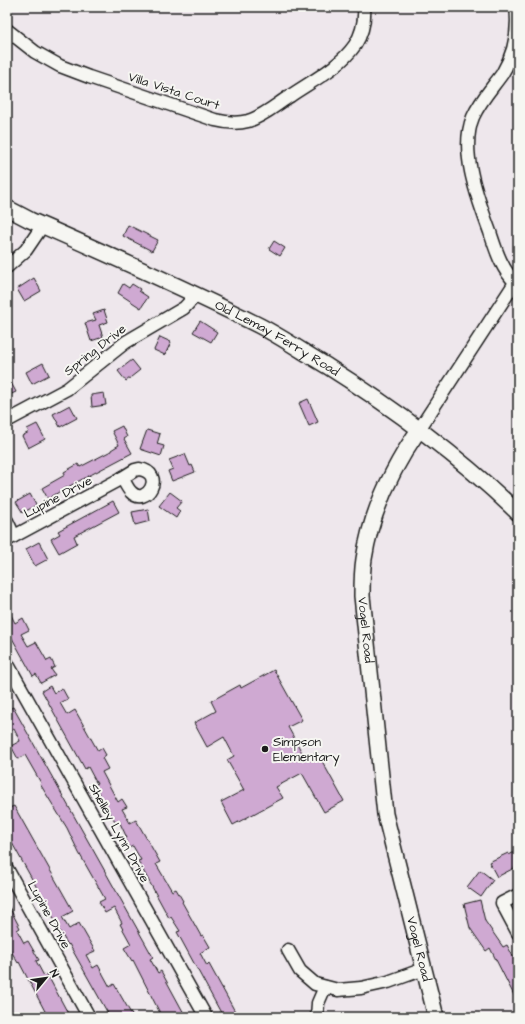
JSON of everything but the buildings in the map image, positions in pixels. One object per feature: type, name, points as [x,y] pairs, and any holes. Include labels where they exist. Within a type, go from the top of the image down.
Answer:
[{"type":"main road","name":"Old Lemay Ferry Road","points":[[7,208],[260,326],[286,341],[354,383],[420,428],[471,470],[518,513]]},
{"type":"main road","name":"Vogel Road","points":[[420,428],[407,447],[386,487],[370,528],[363,560],[362,596],[385,814],[436,1017]]},
{"type":"street","name":"Villa Vista Court","points":[[7,30],[35,52],[60,66],[89,78],[215,120],[238,123],[250,120],[270,109],[340,61],[355,45],[360,35],[363,25],[364,7]]},
{"type":"street","points":[[516,7],[516,34],[513,50],[502,74],[475,113],[469,143],[471,172],[474,188],[500,260],[509,276],[517,280]]},
{"type":"street","points":[[7,267],[26,250],[43,225]]},
{"type":"street","name":"Vogel Road","points":[[420,428],[517,280]]},
{"type":"street","name":"Spring Drive","points":[[7,421],[67,389],[126,342],[184,308],[196,296]]},
{"type":"street","name":"Lupine Drive","points":[[11,538],[122,478]]},
{"type":"street","points":[[7,521],[11,538]]},
{"type":"street","name":"Shelley Lynn Drive","points":[[7,663],[206,1017]]},
{"type":"street","name":"Lupine Drive","points":[[7,869],[89,1017]]},
{"type":"street","points":[[518,895],[502,903],[518,933]]},
{"type":"street","points":[[288,950],[300,971],[315,984],[338,990],[361,988],[388,982],[424,969]]},
{"type":"street","points":[[317,1017],[318,1003],[325,987]]},
{"type":"place","name":"Simpson Elementary","points":[[265,749]]}]
